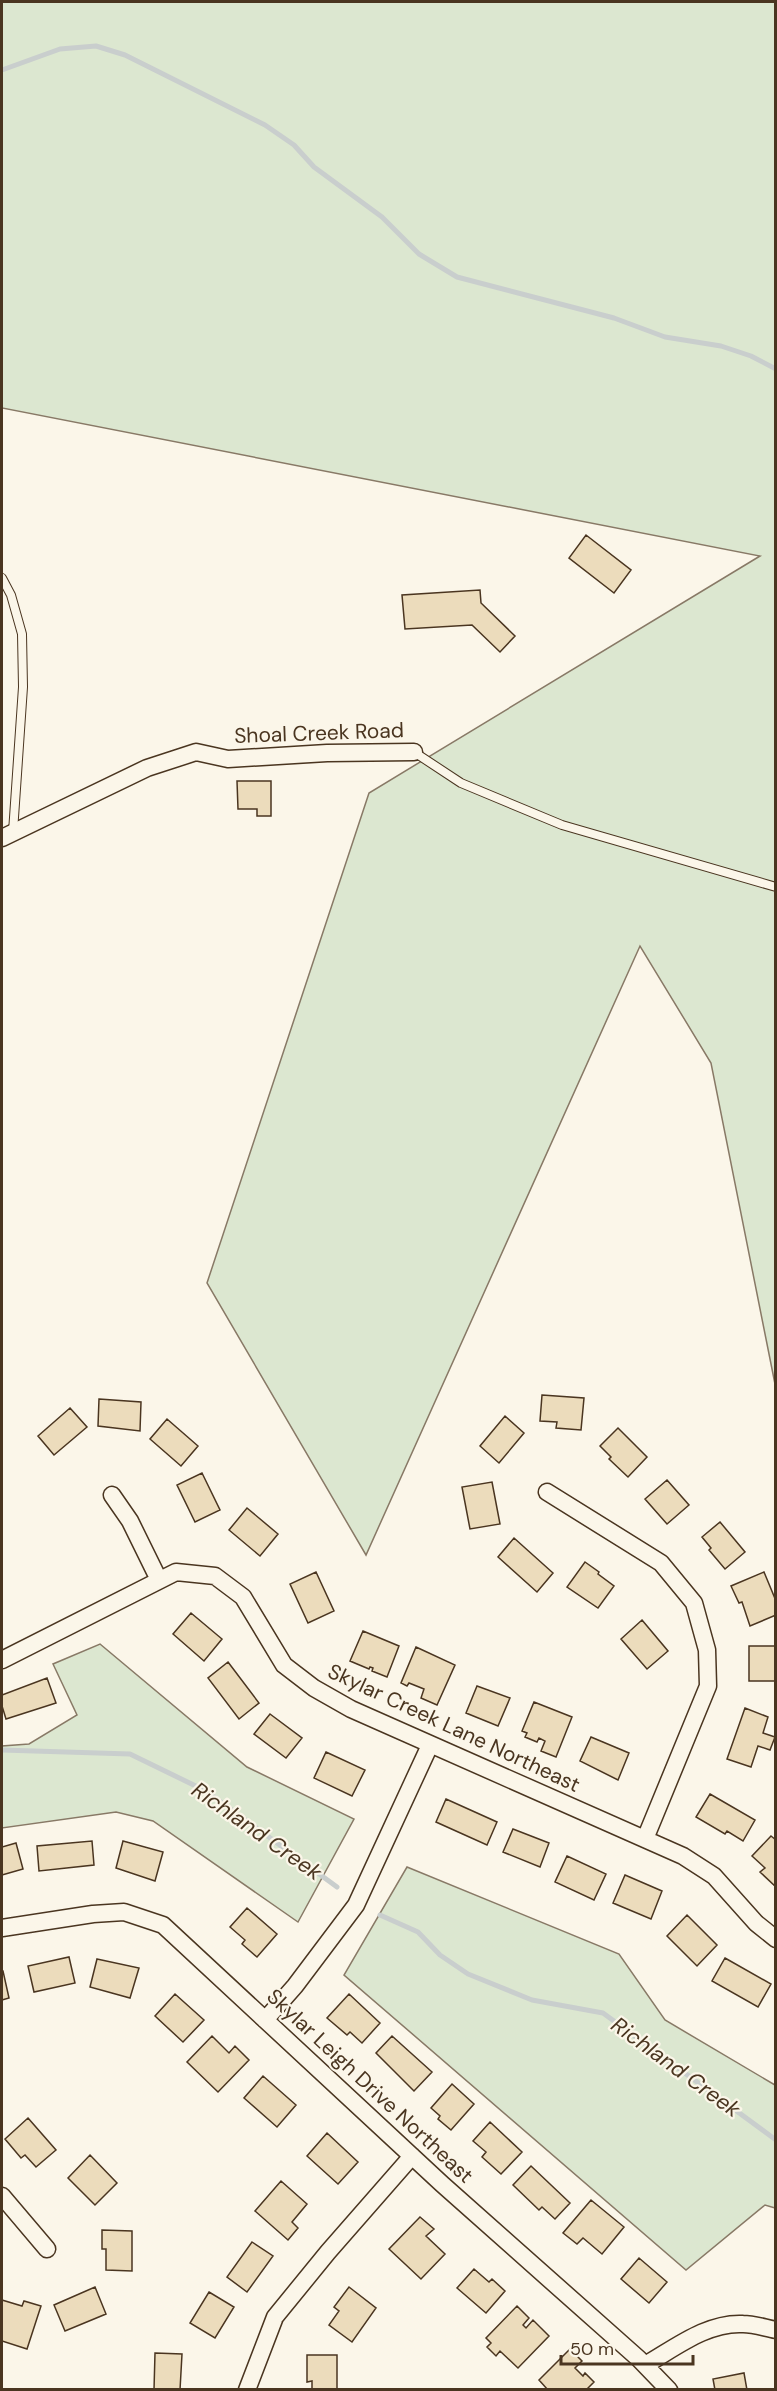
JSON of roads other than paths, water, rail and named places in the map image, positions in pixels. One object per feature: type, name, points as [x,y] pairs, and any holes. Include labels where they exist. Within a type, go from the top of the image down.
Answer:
[{"type":"street","name":"Shoal Creek Road","points":[[7,835],[147,768],[196,752],[228,759],[327,753],[414,753]]},
{"type":"street","points":[[546,1492],[661,1563],[694,1604],[707,1650],[708,1686],[645,1839]]},
{"type":"street","points":[[112,1495],[130,1521],[159,1580]]},
{"type":"street","name":"Skylar Creek Lane Northeast","points":[[2,1660],[176,1572],[215,1576],[243,1597],[284,1665],[315,1688],[351,1709],[683,1856],[714,1876],[756,1923],[776,1939]]},
{"type":"street","points":[[265,2020],[295,1986],[356,1905],[430,1745]]},
{"type":"street","name":"Skylar Leigh Drive Northeast","points":[[2,1928],[93,1914],[124,1912],[163,1925],[412,2156],[645,2365],[669,2390]]},
{"type":"street","points":[[247,2390],[275,2317],[412,2156]]},
{"type":"street","points":[[2,2196],[47,2249]]},
{"type":"street","points":[[645,2365],[700,2333],[721,2325],[744,2324],[776,2330]]},
{"type":"lane","points":[[2,578],[11,595],[22,634],[22,698],[7,835]]},
{"type":"lane","name":"Shoal Creek Road","points":[[414,753],[461,783],[562,825],[776,887]]},
{"type":"waterway","points":[[2,70],[60,49],[96,46],[125,55],[265,125],[294,145],[314,167],[382,217],[419,254],[457,277],[614,318],[665,337],[721,346],[751,356],[776,369]]},
{"type":"waterway","name":"Richland Creek","points":[[2,1750],[130,1754],[206,1791],[337,1887]]},
{"type":"waterway","name":"Richland Creek","points":[[380,1915],[418,1932],[440,1955],[468,1974],[532,2000],[603,2013],[776,2140]]}]
